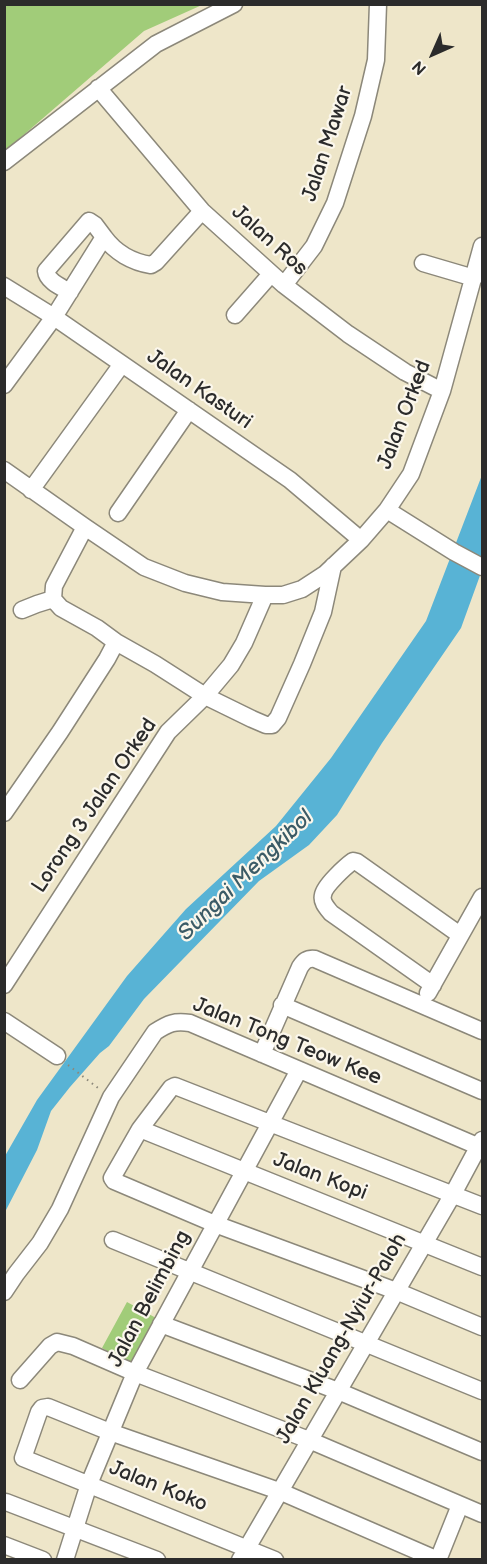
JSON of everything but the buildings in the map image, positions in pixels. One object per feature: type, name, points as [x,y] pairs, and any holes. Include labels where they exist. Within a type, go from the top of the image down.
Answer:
[{"type":"street","points":[[4,162],[156,44],[234,4]]},
{"type":"street","name":"Jalan Mawar","points":[[284,285],[314,246],[335,203],[363,116],[376,60],[378,4]]},
{"type":"street","name":"Jalan Ros","points":[[98,88],[202,211],[271,274],[348,334],[405,372],[441,391]]},
{"type":"street","points":[[70,292],[48,278],[46,271],[88,221],[119,254],[151,265],[202,211]]},
{"type":"street","points":[[4,385],[54,317],[104,237]]},
{"type":"street","name":"Jalan Orked","points":[[4,470],[144,567],[184,583],[222,592],[265,595],[283,595],[302,589],[325,574],[361,540],[387,510],[411,474],[441,391],[483,246]]},
{"type":"street","points":[[423,263],[474,278]]},
{"type":"street","points":[[235,315],[271,274]]},
{"type":"street","name":"Jalan Kasturi","points":[[4,286],[54,317],[290,480],[361,540]]},
{"type":"street","points":[[31,490],[122,364]]},
{"type":"street","points":[[118,513],[189,410]]},
{"type":"street","points":[[387,510],[454,552],[483,567]]},
{"type":"street","points":[[85,528],[54,586],[53,599],[61,608],[205,696],[267,725],[272,724],[278,718],[323,612],[333,566]]},
{"type":"street","name":"Lorong 3 Jalan Orked","points":[[4,985],[168,732],[205,696],[231,665],[244,643],[265,595]]},
{"type":"street","points":[[22,610],[53,599]]},
{"type":"street","points":[[4,813],[60,732],[116,642]]},
{"type":"street","points":[[433,985],[331,913],[323,904],[322,896],[325,890],[346,866],[353,861],[357,862],[460,935]]},
{"type":"street","points":[[422,1005],[481,899]]},
{"type":"street","points":[[262,1054],[300,967],[310,958],[483,1030]]},
{"type":"street","points":[[282,1005],[483,1091]]},
{"type":"street","points":[[4,1021],[57,1056]]},
{"type":"street","name":"Jalan Tong Teow Kee","points":[[4,1292],[40,1243],[60,1209],[79,1170],[105,1092],[155,1032],[175,1021],[190,1023],[481,1145]]},
{"type":"street","name":"Jalan Belimbing","points":[[65,1560],[89,1484],[135,1373],[299,1070]]},
{"type":"street","points":[[483,1206],[175,1086],[171,1088],[140,1129],[112,1178],[114,1181],[215,1224],[396,1291],[483,1327]]},
{"type":"street","name":"Jalan Kopi","points":[[140,1129],[483,1267]]},
{"type":"street","name":"Jalan Kluang-Nyiur-Paloh","points":[[243,1554],[481,1145]]},
{"type":"street","points":[[112,1240],[483,1391]]},
{"type":"street","points":[[161,1324],[338,1391],[483,1452]]},
{"type":"street","points":[[20,1380],[50,1346],[57,1342],[73,1346],[135,1373],[309,1440],[483,1514]]},
{"type":"street","name":"Jalan Koko","points":[[110,1432],[48,1407],[42,1408],[23,1458],[89,1484],[243,1554],[275,1560]]},
{"type":"street","points":[[110,1432],[279,1491],[438,1560],[460,1505]]},
{"type":"street","points":[[6,1502],[157,1560]]},
{"type":"street","points":[[4,1545],[43,1560]]},
{"type":"path","points":[[57,1056],[105,1092]]},
{"type":"green space","points":[[5,4],[202,5],[144,31],[5,151]]},
{"type":"green space","points":[[127,1302],[156,1318],[131,1364],[102,1348]]},
{"type":"water","name":"Sungai Mengkibol","points":[[482,475],[482,570],[461,628],[382,743],[337,815],[309,845],[259,881],[144,999],[109,1046],[100,1053],[51,1111],[37,1150],[5,1212],[5,1156],[37,1100],[127,976],[186,909],[276,826],[331,758],[426,621]]}]
